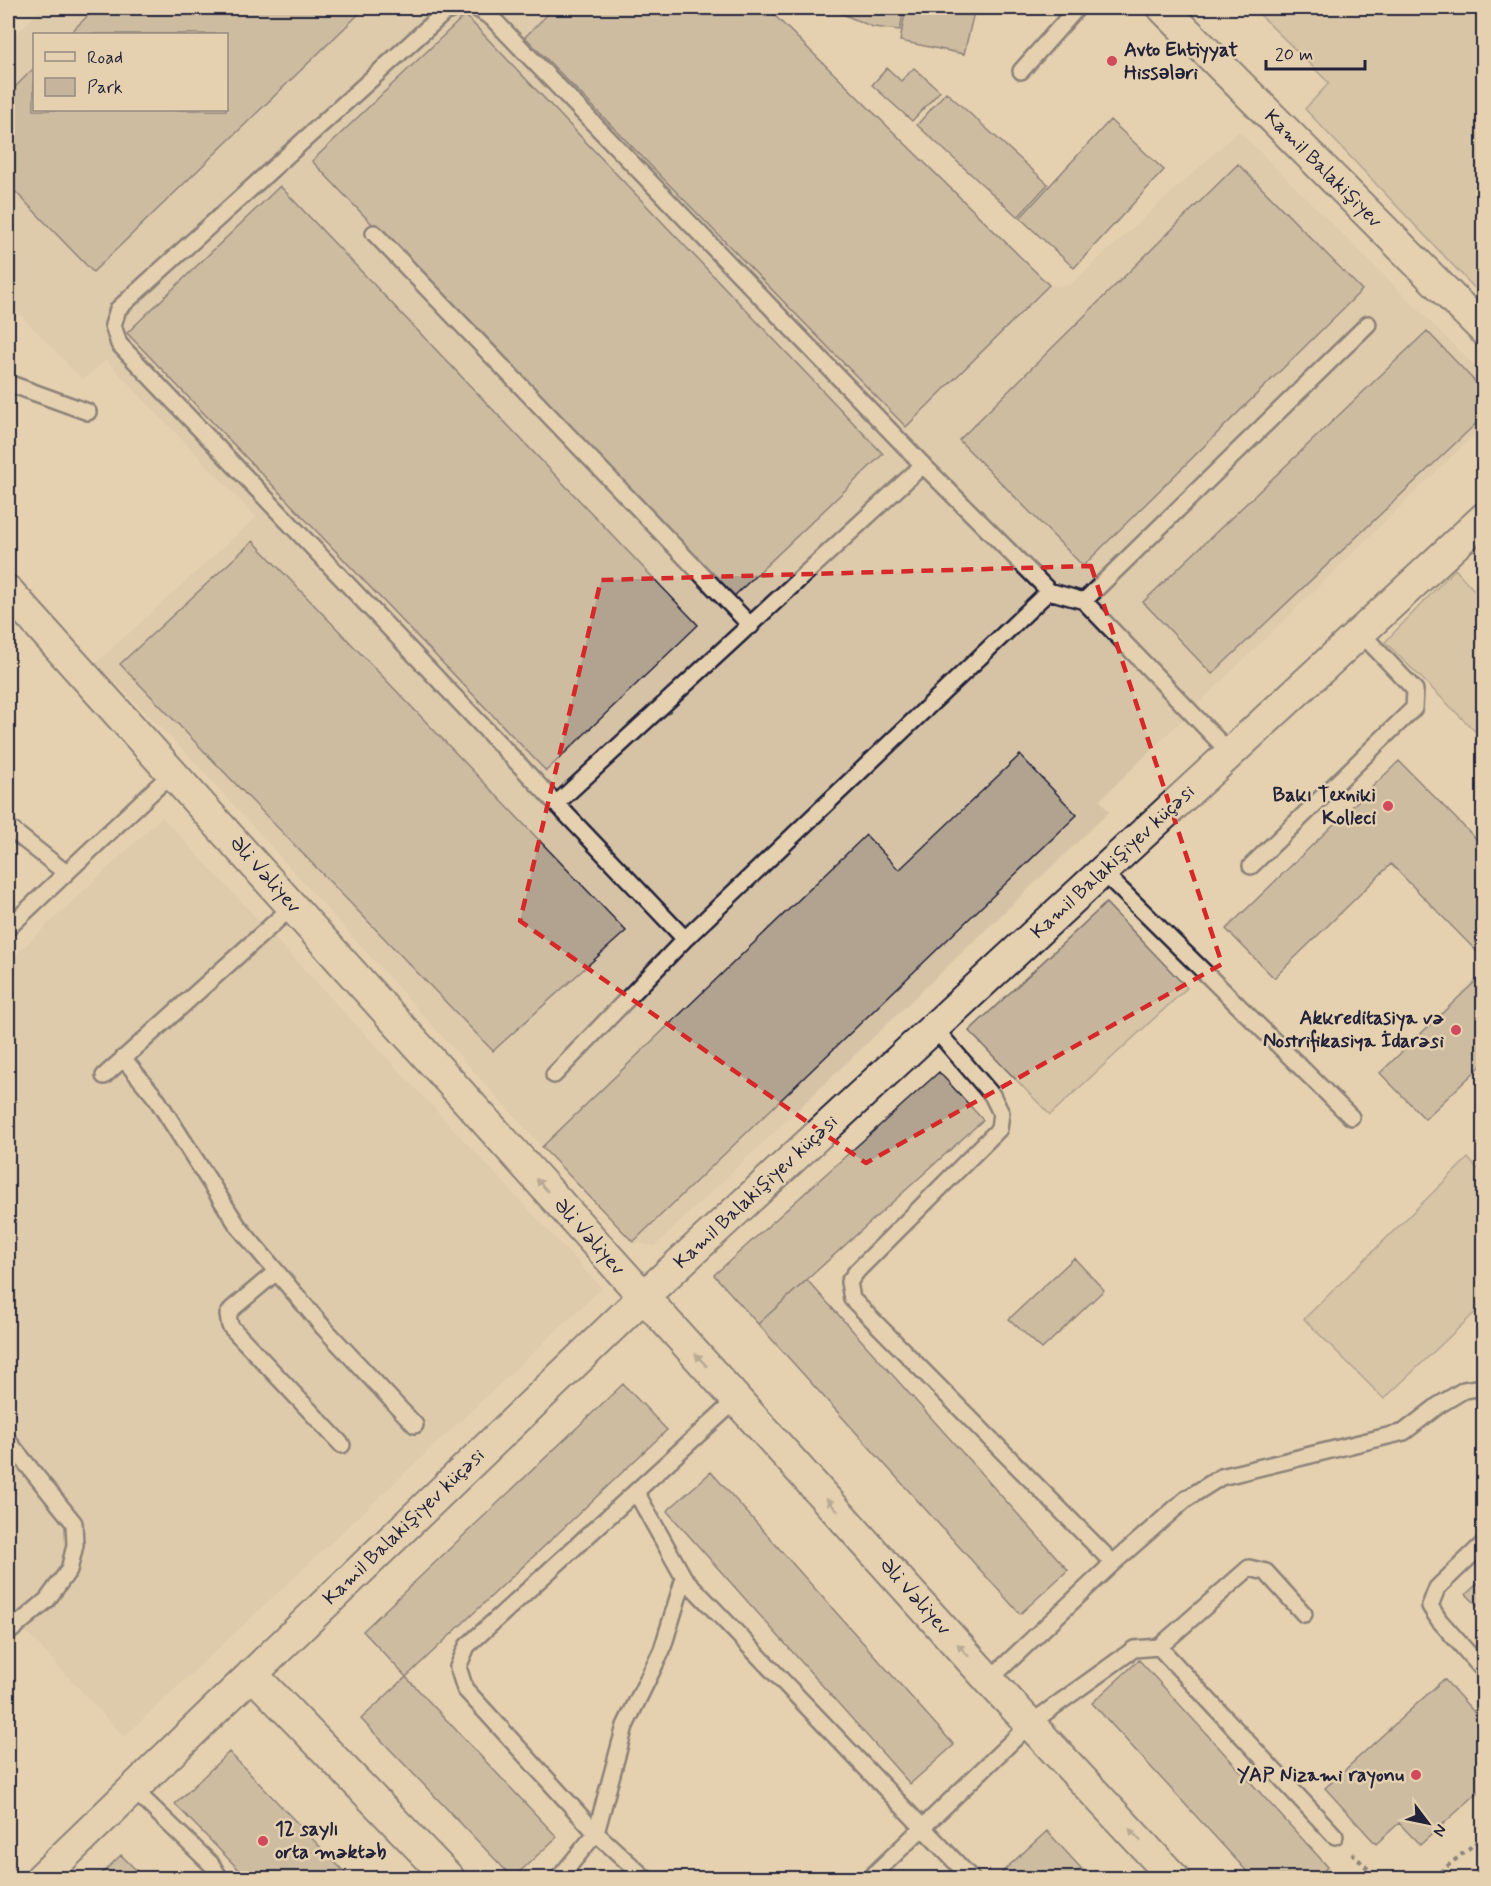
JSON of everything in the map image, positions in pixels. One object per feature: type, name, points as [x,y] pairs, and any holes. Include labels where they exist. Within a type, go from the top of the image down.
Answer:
[{"type":"street","name":"Kamil Balakişiyev","points":[[1163,8],[1484,330]]},
{"type":"street","name":"Kamil Balakişiyev küçəsi","points":[[41,1878],[643,1297],[935,1029],[1359,631],[1484,518]]},
{"type":"street","name":"Əli Vəliyev","points":[[8,591],[989,1680],[1174,1878]]},
{"type":"street","points":[[252,1674],[449,1878]]},
{"type":"lane","points":[[456,8],[444,13],[118,309],[113,325],[118,344],[685,939]]},
{"type":"lane","points":[[476,8],[492,18],[923,465],[1048,591],[1084,601],[1230,753]]},
{"type":"lane","points":[[1021,71],[1077,8]]},
{"type":"lane","points":[[374,233],[751,626]]},
{"type":"lane","points":[[1084,601],[1368,324]]},
{"type":"lane","points":[[8,383],[88,412]]},
{"type":"lane","points":[[556,804],[923,465]]},
{"type":"lane","points":[[554,1075],[685,939],[1048,591]]},
{"type":"lane","points":[[1251,866],[1414,708],[1415,690],[1359,631]]},
{"type":"lane","points":[[8,928],[172,773]]},
{"type":"lane","points":[[8,827],[66,873]]},
{"type":"lane","points":[[1103,872],[1351,1117]]},
{"type":"lane","points":[[104,1076],[293,906]]},
{"type":"lane","points":[[935,1029],[992,1095],[1001,1113],[999,1129],[857,1271],[849,1282],[852,1299],[1113,1563]]},
{"type":"lane","points":[[123,1058],[156,1098],[238,1226],[323,1327],[415,1425]]},
{"type":"lane","points":[[276,1272],[232,1309],[228,1321],[342,1445]]},
{"type":"lane","points":[[989,1680],[1113,1563],[1186,1499],[1221,1477],[1404,1432],[1439,1405],[1464,1390],[1484,1387]]},
{"type":"lane","points":[[645,1878],[596,1833],[465,1689],[458,1667],[467,1646],[737,1399]]},
{"type":"lane","points":[[8,1441],[74,1523],[75,1545],[69,1570],[47,1600],[8,1633]]},
{"type":"lane","points":[[636,1492],[684,1578],[970,1878]]},
{"type":"lane","points":[[1484,1543],[1437,1588],[1430,1606],[1439,1620],[1484,1671]]},
{"type":"lane","points":[[870,1878],[1031,1723],[1134,1649],[1160,1647],[1249,1568],[1266,1572],[1304,1614]]},
{"type":"lane","points":[[559,1878],[596,1833],[625,1726],[662,1650],[684,1578]]},
{"type":"lane","points":[[1160,1647],[1335,1836]]},
{"type":"lane","points":[[133,1789],[211,1864],[220,1878]]},
{"type":"path","points":[[1335,1836],[1377,1878]]},
{"type":"path","points":[[1433,1878],[1484,1836]]},
{"type":"highlighted area","points":[[1091,566],[1222,964],[866,1163],[520,921],[601,580]]},
{"type":"shaded area","points":[[43,8],[767,8],[1049,285],[1070,285],[1239,131],[1483,374],[1483,426],[1100,800],[1109,812],[655,1246],[633,1242],[542,1147],[191,758],[96,663],[256,517],[106,360],[83,380],[8,302],[8,41]]},
{"type":"shaded area","points":[[162,817],[602,1288],[124,1737],[8,1612],[8,962]]},
{"type":"green space","points":[[1253,8],[1483,8],[1483,297],[1305,109],[1329,83]]},
{"type":"green space","points":[[1455,569],[1483,600],[1483,739],[1385,642]]},
{"type":"green space","points":[[1106,903],[1187,988],[1050,1115],[969,1031]]},
{"type":"green space","points":[[1468,1158],[1483,1175],[1483,1305],[1384,1399],[1304,1319]]},
{"type":"building","points":[[96,8],[365,8],[93,272],[8,184],[8,94],[33,69],[33,111],[228,111],[228,33],[70,33]]},
{"type":"building","points":[[554,8],[767,8],[1049,285],[906,427],[525,37]]},
{"type":"building","points":[[828,8],[904,8],[900,30],[873,27]]},
{"type":"building","points":[[906,8],[975,8],[964,54],[900,41]]},
{"type":"building","points":[[465,15],[883,454],[730,600],[312,161]]},
{"type":"building","points":[[887,68],[901,81],[914,68],[940,91],[912,121],[872,85]]},
{"type":"building","points":[[946,92],[1048,184],[1018,217],[917,125]]},
{"type":"building","points":[[1110,120],[1164,170],[1074,268],[1020,218]]},
{"type":"building","points":[[1238,164],[1362,290],[1083,566],[959,440]]},
{"type":"building","points":[[280,186],[698,625],[546,771],[127,333]]},
{"type":"building","points":[[1427,331],[1484,391],[1484,416],[1212,674],[1143,602]]},
{"type":"building","points":[[253,541],[626,931],[493,1051],[120,664]]},
{"type":"building","points":[[1020,755],[1077,815],[633,1242],[542,1147],[866,835],[899,870]]},
{"type":"building","points":[[1399,761],[1484,847],[1484,959],[1391,864],[1274,978],[1226,929]]},
{"type":"building","points":[[1484,973],[1484,1063],[1425,1119],[1380,1073]]},
{"type":"building","points":[[939,1072],[983,1120],[758,1324],[714,1275]]},
{"type":"building","points":[[1074,1258],[1104,1290],[1042,1349],[1009,1319]]},
{"type":"building","points":[[807,1280],[1068,1570],[1020,1614],[758,1324]]},
{"type":"building","points":[[623,1384],[667,1430],[406,1677],[363,1631]]},
{"type":"building","points":[[711,1472],[954,1745],[910,1784],[667,1511]]},
{"type":"building","points":[[1484,1578],[1484,1612],[1466,1594]]},
{"type":"building","points":[[1139,1660],[1328,1867],[1315,1878],[1253,1878],[1092,1703]]},
{"type":"building","points":[[406,1677],[557,1837],[513,1878],[361,1719]]},
{"type":"building","points":[[1444,1679],[1484,1723],[1484,1787],[1420,1845],[1399,1823],[1376,1844],[1325,1788]]},
{"type":"building","name":"12 saylı orta məktəb","points":[[229,1752],[350,1878],[247,1878],[175,1804]]},
{"type":"building","points":[[1047,1831],[1090,1878],[1008,1878],[1002,1872]]},
{"type":"building","points":[[121,1855],[144,1878],[97,1878]]},
{"type":"place","name":"Avto Ehtiyyat Hissәlәri","points":[[1112,61]]},
{"type":"place","name":"Bakı Texniki Kolleci","points":[[1388,806]]},
{"type":"place","name":"Akkreditasiya və Nostrifikasiya İdarəsi","points":[[1456,1030]]},
{"type":"place","name":"YAP Nizami rayonu","points":[[1416,1775]]},
{"type":"place","name":"12 saylı orta məktəb","points":[[263,1841]]}]
